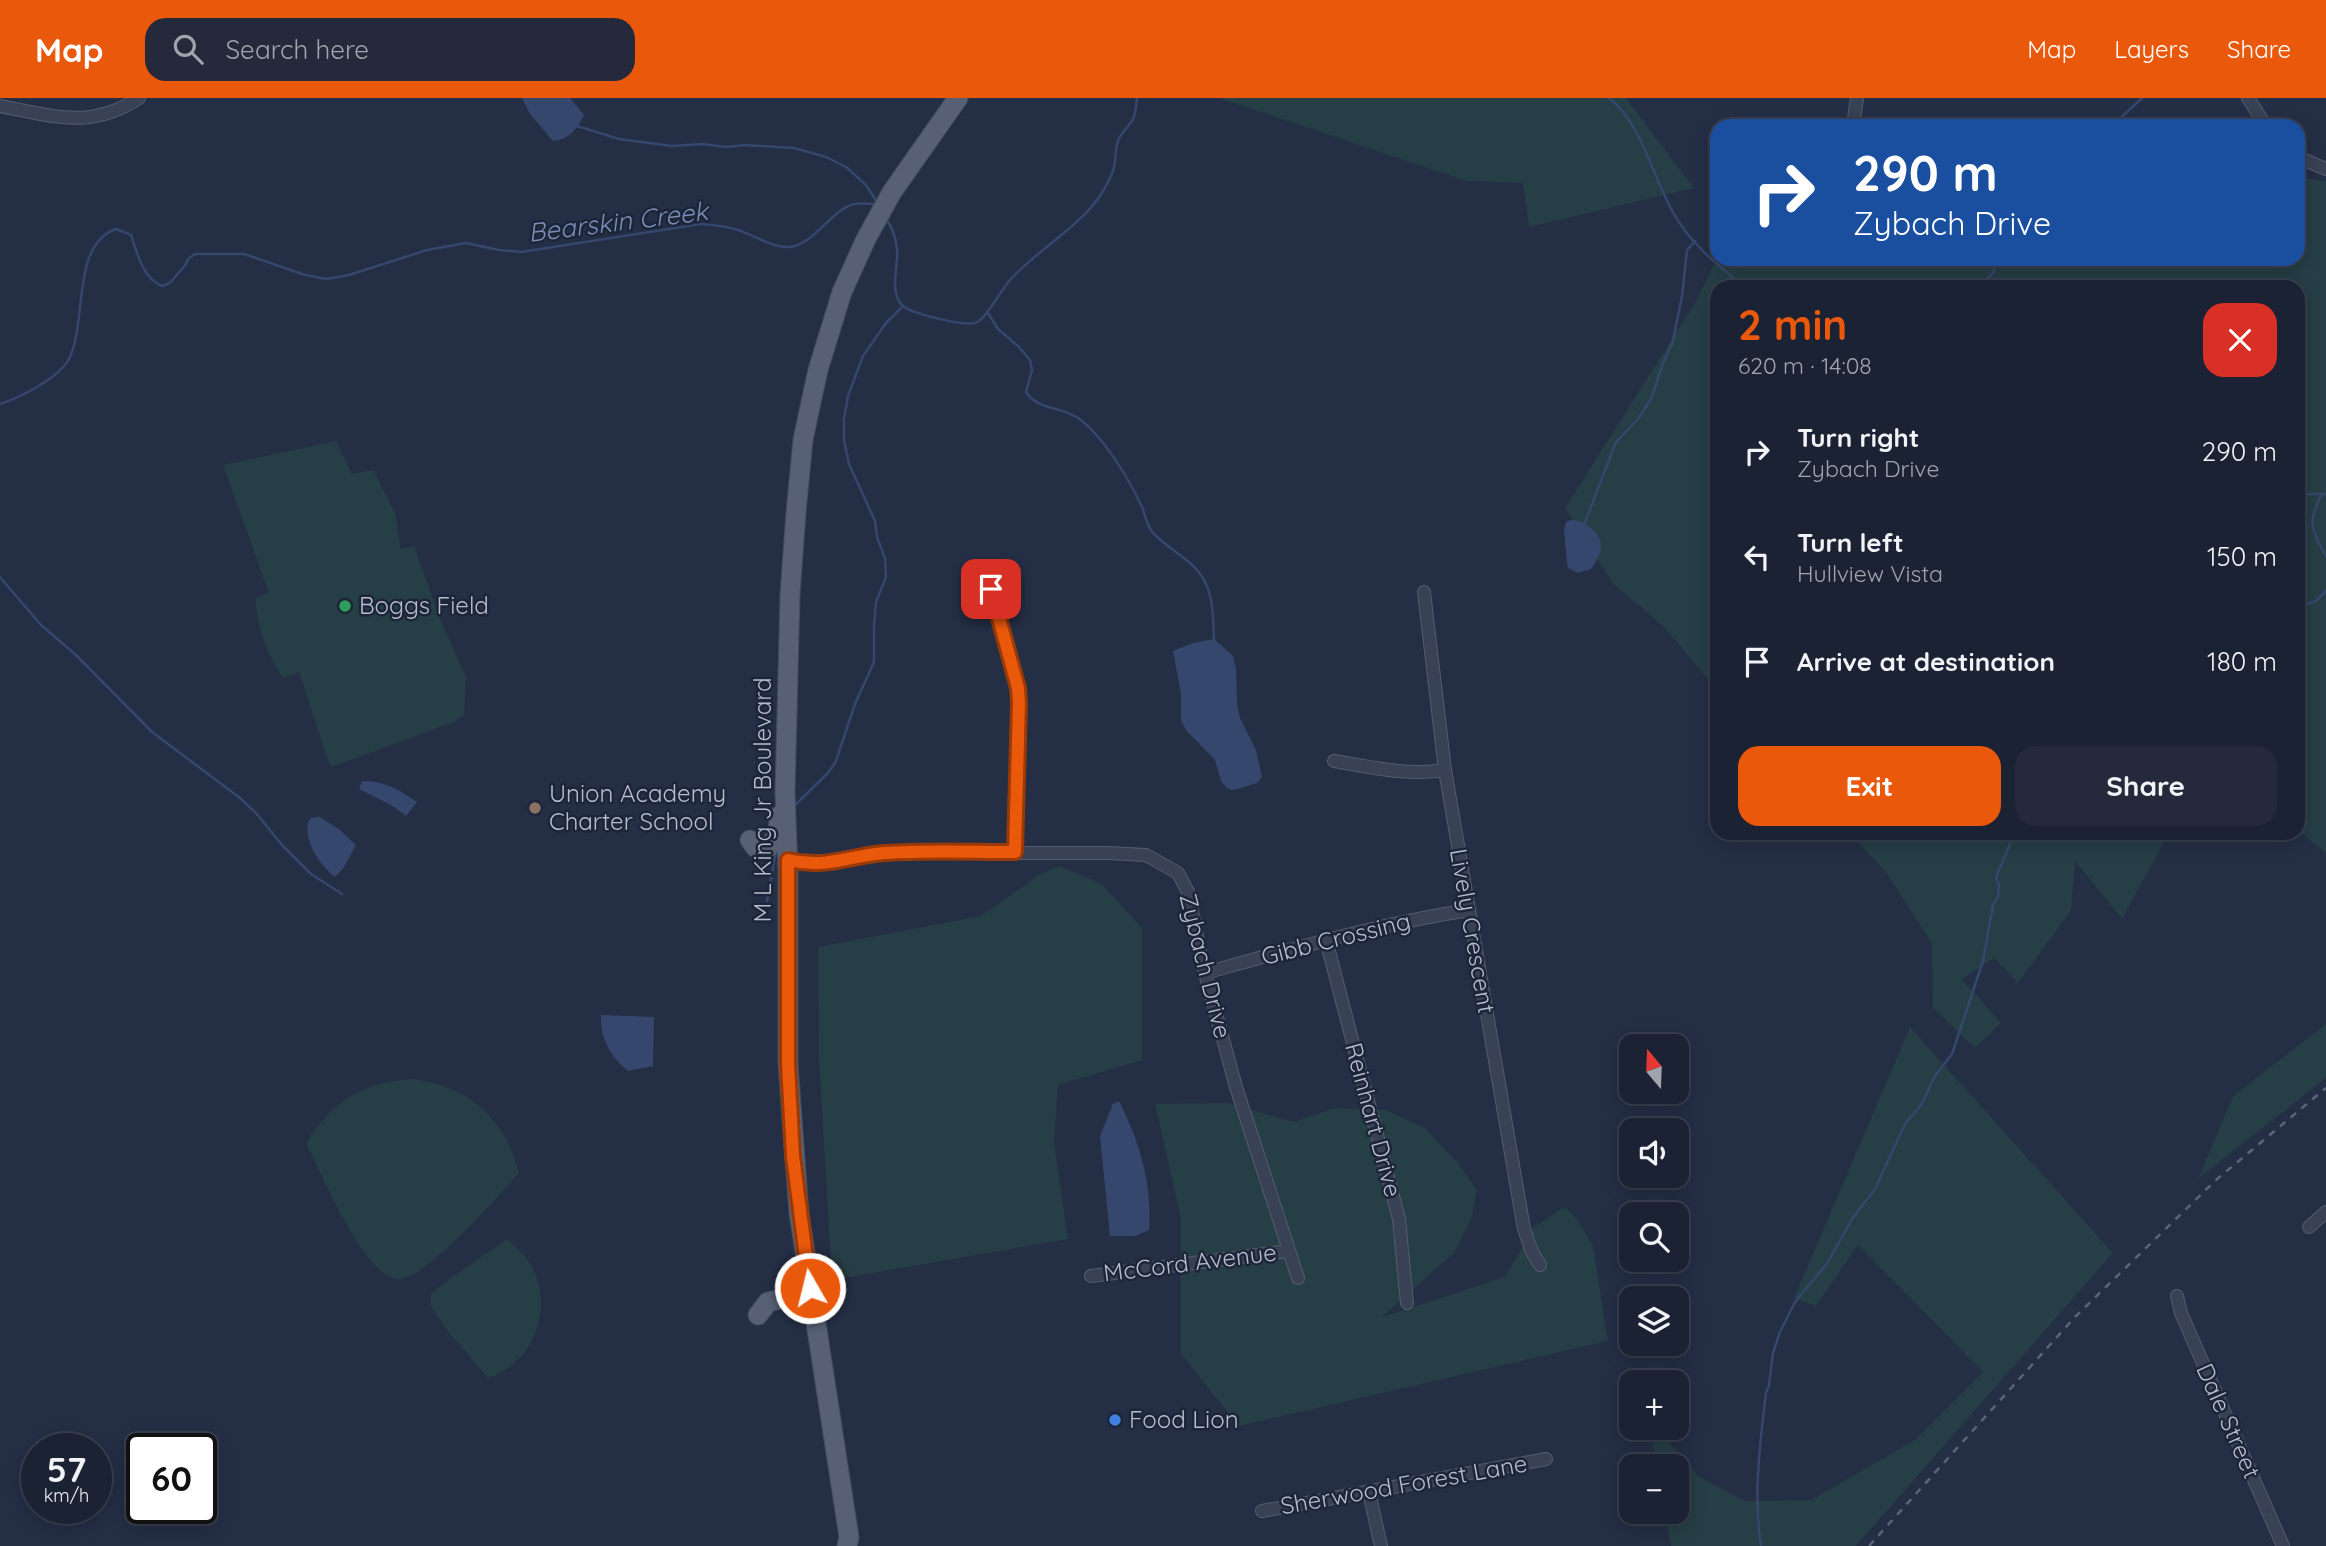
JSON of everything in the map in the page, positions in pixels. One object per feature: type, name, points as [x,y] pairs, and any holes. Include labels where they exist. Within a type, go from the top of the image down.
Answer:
[{"type":"main road","name":"M L King Jr Boulevard","points":[[851,1543],[807,1269],[793,1156],[788,1064],[788,860],[785,792],[790,595],[803,440],[833,317],[854,263],[897,184],[958,98]]},
{"type":"main road","points":[[750,841],[755,847],[769,847],[778,834],[783,635],[790,595]]},
{"type":"main road","points":[[758,1315],[768,1302],[782,1300],[791,1294],[807,1269]]},
{"type":"street","points":[[0,106],[83,119],[114,111],[139,98]]},
{"type":"street","points":[[1854,119],[1857,98]]},
{"type":"street","points":[[2248,98],[2262,119]]},
{"type":"street","points":[[2305,159],[2326,169]]},
{"type":"street","points":[[991,589],[1018,688],[1015,852]]},
{"type":"street","name":"Lively Crescent","points":[[1424,592],[1445,770],[1469,910],[1524,1229],[1540,1265]]},
{"type":"street","points":[[1334,761],[1422,774],[1445,770]]},
{"type":"street","name":"Zybach Drive","points":[[788,860],[818,864],[883,853],[1146,855],[1178,873],[1188,892],[1205,973],[1236,1087],[1298,1278]]},
{"type":"street","name":"Gibb Crossing","points":[[1205,973],[1408,919],[1469,910]]},
{"type":"street","name":"Reinhart Drive","points":[[1326,940],[1399,1219],[1407,1303]]},
{"type":"street","points":[[2308,1227],[2326,1212]]},
{"type":"street","name":"McCord Avenue","points":[[1091,1276],[1289,1251]]},
{"type":"street","name":"Dale Street","points":[[2177,1296],[2181,1313],[2283,1546]]},
{"type":"street","name":"Sherwood Forest Lane","points":[[1262,1511],[1546,1459]]},
{"type":"street","points":[[1369,1492],[1381,1546]]},
{"type":"shaded area","points":[[1219,98],[1626,98],[1694,188],[1529,227],[1523,183],[1467,181]]},
{"type":"shaded area","points":[[2305,178],[2326,181],[2326,853],[2305,836],[2305,280],[1710,280],[1710,682],[1662,625],[1614,585],[1565,508],[1695,303],[1714,266],[2305,266]]},
{"type":"shaded area","name":"Boggs Field","points":[[336,441],[352,474],[373,470],[395,512],[401,549],[414,546],[442,623],[466,677],[464,715],[454,722],[331,767],[299,672],[283,678],[264,640],[256,598],[269,593],[223,465]]},
{"type":"shaded area","points":[[1856,840],[2165,840],[2122,919],[2075,861],[2071,911],[2018,983],[1994,958],[1962,979],[2001,1023],[1975,1048],[1933,1008],[1932,944],[1886,872]]},
{"type":"shaded area","points":[[1058,866],[1101,883],[1142,928],[1142,1060],[1058,1085],[1054,1142],[1068,1239],[832,1280],[819,1059],[818,947],[981,916],[1036,877]]},
{"type":"shaded area","points":[[2326,1024],[2326,1078],[2198,1179],[2233,1096]]},
{"type":"shaded area","points":[[1910,1027],[2113,1253],[1856,1546],[1671,1546],[1667,1524],[1689,1524],[1689,1465],[1699,1477],[1745,1501],[1811,1500],[1915,1440],[1983,1372],[1858,1245],[1816,1306],[1794,1298]]},
{"type":"shaded area","points":[[413,1079],[451,1089],[482,1108],[505,1136],[519,1173],[442,1253],[424,1268],[408,1277],[396,1279],[383,1273],[357,1242],[306,1144],[326,1116],[350,1096],[380,1084]]},
{"type":"shaded area","points":[[1227,1103],[1294,1122],[1334,1108],[1386,1110],[1425,1128],[1458,1163],[1477,1190],[1472,1217],[1454,1253],[1382,1317],[1505,1277],[1533,1228],[1565,1206],[1579,1222],[1593,1246],[1608,1341],[1239,1426],[1181,1354],[1181,1219],[1155,1104]]},
{"type":"shaded area","points":[[507,1239],[530,1264],[538,1282],[541,1297],[538,1327],[524,1352],[514,1363],[488,1378],[449,1333],[430,1305],[431,1294]]},
{"type":"shaded area","points":[[1652,1440],[1667,1440],[1679,1454],[1655,1454]]},
{"type":"water","points":[[522,98],[570,98],[584,115],[572,133],[553,141],[530,114]]},
{"type":"water","points":[[1571,520],[1592,528],[1601,542],[1600,554],[1591,569],[1578,573],[1568,568],[1567,563],[1564,530],[1566,522]]},
{"type":"water","points":[[1214,639],[1233,656],[1240,718],[1256,750],[1262,777],[1257,783],[1234,790],[1228,789],[1221,781],[1215,760],[1186,730],[1181,721],[1181,694],[1173,651]]},
{"type":"water","points":[[362,781],[391,787],[417,802],[406,816],[359,789]]},
{"type":"water","points":[[320,817],[356,845],[335,877],[319,860],[308,838],[308,822],[311,818]]},
{"type":"water","points":[[601,1015],[654,1017],[653,1066],[628,1071],[611,1053],[604,1039]]},
{"type":"water","points":[[1119,1101],[1139,1148],[1149,1196],[1149,1230],[1135,1236],[1110,1236],[1100,1136],[1113,1104]]},
{"type":"waterway","name":"Bearskin Creek","points":[[887,220],[896,241],[895,287],[903,306],[938,319],[975,323],[984,316],[1022,268],[1084,215],[1103,191],[1115,164],[1118,141],[1133,119],[1137,98]]},
{"type":"waterway","name":"Bearskin Creek","points":[[1609,98],[1621,109],[1639,137],[1666,200],[1681,225],[1710,258]]},
{"type":"waterway","points":[[2120,119],[2142,98]]},
{"type":"waterway","points":[[577,126],[619,139],[672,146],[702,144],[794,148],[826,157],[846,167],[866,185],[877,202]]},
{"type":"waterway","name":"Bearskin Creek","points":[[0,404],[35,388],[65,365],[77,332],[85,271],[91,252],[101,238],[116,229],[131,235],[145,272],[155,283],[162,286],[170,283],[195,254],[244,254],[305,275],[327,279],[349,275],[427,250],[466,243],[521,252],[701,224],[733,229],[789,247],[805,242],[835,215],[851,205],[878,204]]},
{"type":"waterway","points":[[1584,525],[1616,442],[1639,418],[1652,397],[1673,341],[1687,250],[1695,241]]},
{"type":"waterway","name":"Bearskin Creek","points":[[1719,266],[1736,280]]},
{"type":"waterway","points":[[1986,280],[1996,266]]},
{"type":"waterway","points":[[793,807],[828,773],[836,761],[855,704],[874,662],[876,602],[886,577],[885,558],[877,537],[875,521],[849,464],[844,440],[844,419],[848,396],[863,356],[886,323],[903,306]]},
{"type":"waterway","points":[[988,313],[998,329],[1030,360],[1032,370],[1026,392],[1044,406],[1067,412],[1090,428],[1123,472],[1152,532],[1201,575],[1210,596],[1214,640]]},
{"type":"waterway","name":"Bearskin Creek","points":[[2305,494],[2326,494]]},
{"type":"waterway","points":[[2322,494],[2314,512],[2313,525],[2326,556]]},
{"type":"waterway","points":[[0,577],[41,625],[76,655],[152,732],[240,798],[311,874],[342,894]]},
{"type":"waterway","points":[[2305,605],[2316,601],[2326,591]]},
{"type":"waterway","points":[[1761,1546],[1757,1488],[1760,1450],[1766,1393],[1773,1353],[1780,1332],[1795,1302],[1828,1262],[1852,1219],[1875,1189],[1905,1124],[1921,1105],[1935,1076],[1952,1054],[1983,961],[1993,905],[1998,896],[1999,885],[1996,877],[2011,840]]},
{"type":"waterway","points":[[766,907],[776,851]]},
{"type":"railway","points":[[1869,1546],[2075,1317],[2216,1180],[2326,1088]]},
{"type":"place","name":"Boggs Field","points":[[345,606]]},
{"type":"place","name":"Union Academy Charter School","points":[[535,808]]},
{"type":"place","name":"Food Lion","points":[[1115,1420]]},
{"type":"route","points":[[810,1288],[793,1156],[788,1064],[788,860],[818,864],[883,853],[1015,852],[1018,688],[991,589]]}]
